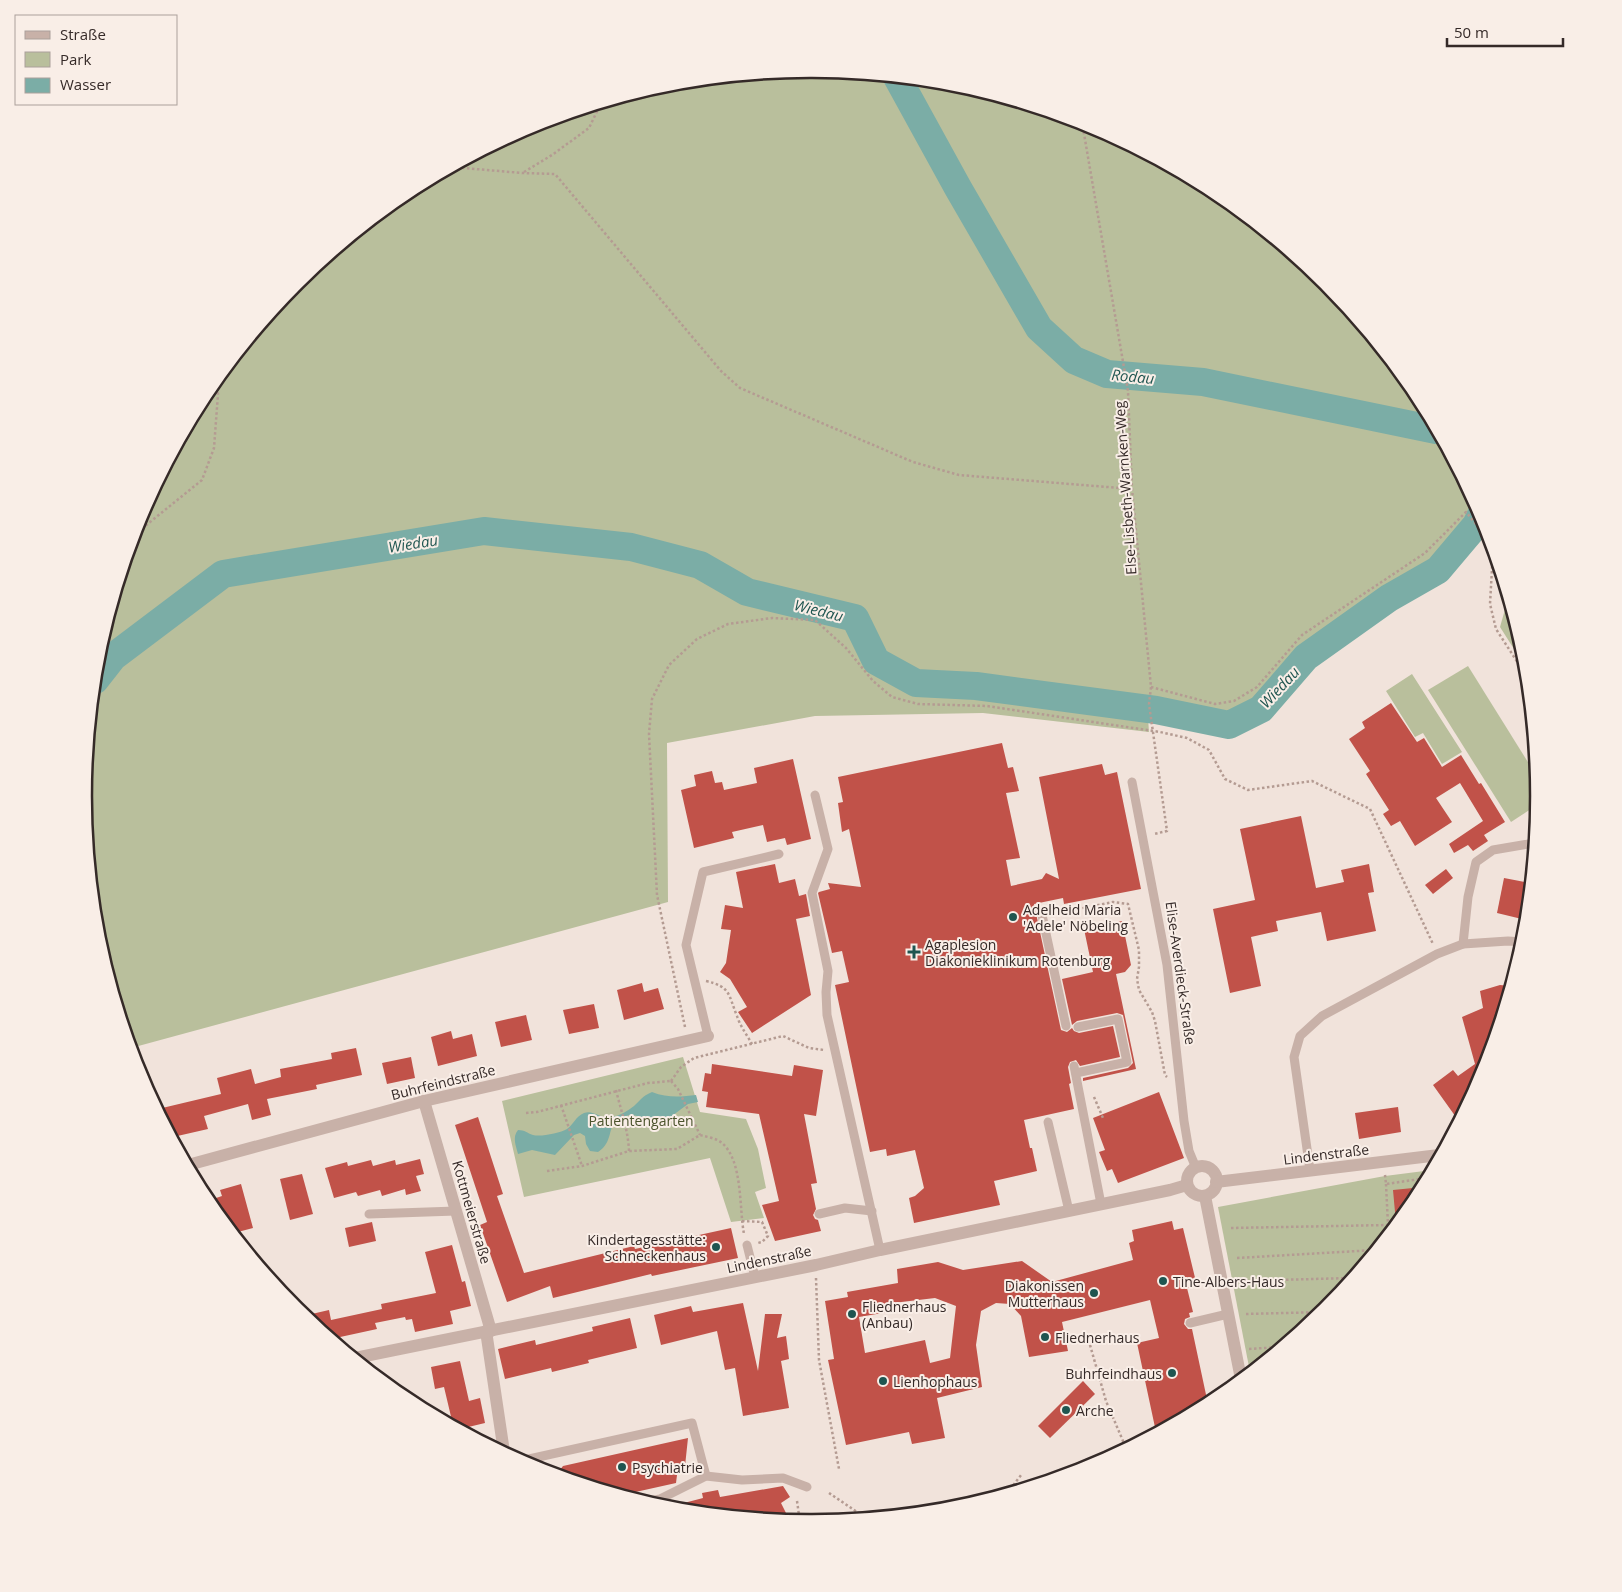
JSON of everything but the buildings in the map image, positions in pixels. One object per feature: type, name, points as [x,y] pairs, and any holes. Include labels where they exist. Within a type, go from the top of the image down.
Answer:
[{"type":"street","name":"Buhrfeindstraße","points":[[194,1163],[424,1101],[708,1036]]},
{"type":"street","name":"Kottmeierstraße","points":[[424,1101],[488,1331],[503,1445]]},
{"type":"street","name":"Lindenstraße","points":[[1216,1182],[1432,1157]]},
{"type":"street","points":[[1196,1168],[1208,1168],[1214,1174],[1216,1182],[1213,1191],[1204,1196],[1192,1193],[1187,1185],[1188,1175],[1196,1168]]},
{"type":"street","name":"Lindenstraße","points":[[362,1357],[816,1265],[1187,1185]]},
{"type":"street","points":[[1204,1196],[1240,1372]]},
{"type":"lane","name":"Elise-Averdieck-Straße","points":[[1132,782],[1167,965],[1184,1121],[1189,1151],[1196,1168]]},
{"type":"lane","points":[[815,795],[828,849],[812,893],[828,971],[826,992],[827,1015],[880,1250]]},
{"type":"lane","points":[[1463,944],[1468,897],[1476,862],[1493,850],[1528,844]]},
{"type":"lane","points":[[708,1036],[686,945],[703,872],[780,854]]},
{"type":"lane","points":[[1042,915],[1066,1026]]},
{"type":"lane","points":[[1310,1170],[1294,1057],[1300,1036],[1322,1016],[1437,954],[1463,944],[1515,941]]},
{"type":"lane","points":[[1078,1027],[1118,1019],[1127,1062],[1075,1070],[1100,1204]]},
{"type":"lane","points":[[1048,1122],[1069,1211]]},
{"type":"lane","points":[[819,1214],[845,1208],[872,1211]]},
{"type":"lane","points":[[369,1214],[456,1211]]},
{"type":"lane","points":[[747,1245],[755,1277]]},
{"type":"lane","points":[[1190,1322],[1228,1314]]},
{"type":"lane","points":[[532,1458],[692,1423],[706,1476]]},
{"type":"lane","points":[[661,1499],[706,1476],[742,1480],[782,1478],[807,1487]]},
{"type":"path","points":[[522,173],[552,155],[589,128],[597,111]]},
{"type":"path","name":"Else-Lisbeth-Warnken-Weg","points":[[1084,131],[1128,392],[1132,488],[1151,687],[1149,704],[1167,831],[1143,837]]},
{"type":"path","points":[[463,168],[555,174],[714,363],[740,388],[912,462],[959,475],[1132,488]]},
{"type":"path","points":[[145,526],[202,480],[214,448],[218,392]]},
{"type":"path","points":[[1151,687],[1215,704],[1234,702],[1258,687],[1302,635],[1425,553],[1466,512],[1476,524]]},
{"type":"path","points":[[1492,568],[1490,604],[1496,629],[1517,661]]},
{"type":"path","points":[[688,1040],[657,895],[649,734],[652,698],[669,664],[697,639],[728,624],[772,618],[815,620],[846,648],[873,681],[892,697],[918,704],[987,706],[1152,730],[1187,738],[1209,750],[1225,779],[1248,790],[1312,780],[1370,810],[1437,954]]},
{"type":"path","points":[[1042,915],[1113,902],[1128,904],[1139,950],[1140,967],[1137,979],[1139,990],[1155,1021],[1165,1076]]},
{"type":"path","points":[[694,978],[719,984],[727,990],[732,999],[737,1017],[752,1044]]},
{"type":"path","points":[[671,1081],[681,1067],[694,1058],[783,1036],[809,1048]]},
{"type":"path","points":[[526,1113],[537,1112],[648,1082],[671,1081]]},
{"type":"path","points":[[671,1081],[681,1096],[700,1135]]},
{"type":"path","points":[[616,1090],[627,1125],[629,1152]]},
{"type":"path","points":[[560,1105],[582,1166]]},
{"type":"path","points":[[547,1171],[582,1166],[629,1152],[677,1149],[700,1135],[716,1139],[722,1143],[733,1160],[736,1169],[742,1221],[747,1245],[762,1242],[768,1236],[762,1222],[742,1221]]},
{"type":"path","points":[[1384,1162],[1388,1223]]},
{"type":"path","points":[[1386,1184],[1418,1179]]},
{"type":"path","points":[[1231,1228],[1387,1225]]},
{"type":"path","points":[[1237,1258],[1367,1250]]},
{"type":"path","points":[[816,1265],[819,1360],[839,1470]]},
{"type":"path","points":[[1222,1282],[1343,1278]]},
{"type":"path","points":[[1246,1314],[1310,1312]]},
{"type":"path","points":[[1090,1345],[1106,1400],[1124,1442]]},
{"type":"path","points":[[1235,1349],[1271,1347]]},
{"type":"path","points":[[1013,1485],[1022,1474]]},
{"type":"path","points":[[829,1492],[858,1513]]},
{"type":"path","points":[[797,1501],[799,1514]]},
{"type":"green space","points":[[764,79],[858,79],[905,84],[951,91],[997,102],[1042,116],[1086,132],[1170,174],[1248,226],[1285,256],[1351,322],[1381,359],[1433,437],[1455,478],[1479,533],[1465,555],[1443,578],[1407,597],[1321,656],[1298,677],[1280,701],[1254,725],[1229,734],[1148,718],[1149,732],[983,713],[815,716],[667,743],[668,902],[138,1046],[117,982],[106,936],[94,843],[92,796],[94,749],[106,656],[117,610],[147,521],[189,437],[214,397],[271,322],[337,256],[374,226],[452,174],[493,152],[536,132],[625,102],[671,91]]},
{"type":"green space","points":[[1505,610],[1515,650],[1500,627]]},
{"type":"green space","points":[[1468,666],[1529,763],[1529,810],[1511,822],[1428,690]]},
{"type":"green space","points":[[1412,674],[1462,752],[1442,764],[1423,733],[1415,737],[1386,691]]},
{"type":"green space","name":"Patientengarten","points":[[683,1057],[700,1112],[746,1119],[758,1149],[766,1188],[755,1192],[764,1218],[731,1222],[710,1158],[524,1197],[502,1101]]},
{"type":"green space","points":[[1423,1171],[1381,1233],[1351,1270],[1285,1336],[1249,1365],[1218,1207],[1385,1176]]},
{"type":"water","points":[[652,1092],[674,1096],[696,1095],[698,1102],[688,1104],[657,1127],[647,1124],[640,1118],[632,1115],[618,1120],[612,1126],[603,1148],[598,1152],[590,1151],[586,1144],[585,1136],[580,1133],[574,1135],[555,1155],[532,1150],[518,1154],[515,1139],[518,1130],[533,1135],[545,1135],[567,1129],[584,1113],[591,1112],[605,1118],[613,1117],[629,1110]]},
{"type":"waterway","name":"Rodau","points":[[901,84],[958,188],[1039,328],[1074,360],[1107,374],[1203,382],[1428,428]]},
{"type":"waterway","name":"Wiedau","points":[[104,668],[113,657],[223,574],[484,531],[631,547],[700,565],[747,592],[855,618],[876,661],[916,683],[976,686],[1156,710],[1229,725],[1261,709],[1306,657],[1389,598],[1438,570],[1476,524]]},
{"type":"place","name":"Adelheid Maria 'Adele' Nöbeling","points":[[1013,917]]},
{"type":"place","name":"Agaplesion Diakonieklinikum Rotenburg","points":[[914,952]]},
{"type":"place","name":"Kindertagesstätte: Schneckenhaus","points":[[716,1247]]},
{"type":"place","name":"Tine-Albers-Haus","points":[[1163,1281]]},
{"type":"place","name":"Diakonissen Mutterhaus","points":[[1094,1293]]},
{"type":"place","name":"Fliednerhaus (Anbau)","points":[[852,1314]]},
{"type":"place","name":"Fliednerhaus","points":[[1045,1337]]},
{"type":"place","name":"Buhrfeindhaus","points":[[1172,1373]]},
{"type":"place","name":"Lienhophaus","points":[[883,1381]]},
{"type":"place","name":"Arche","points":[[1066,1410]]},
{"type":"place","name":"Psychiatrie","points":[[622,1467]]}]
